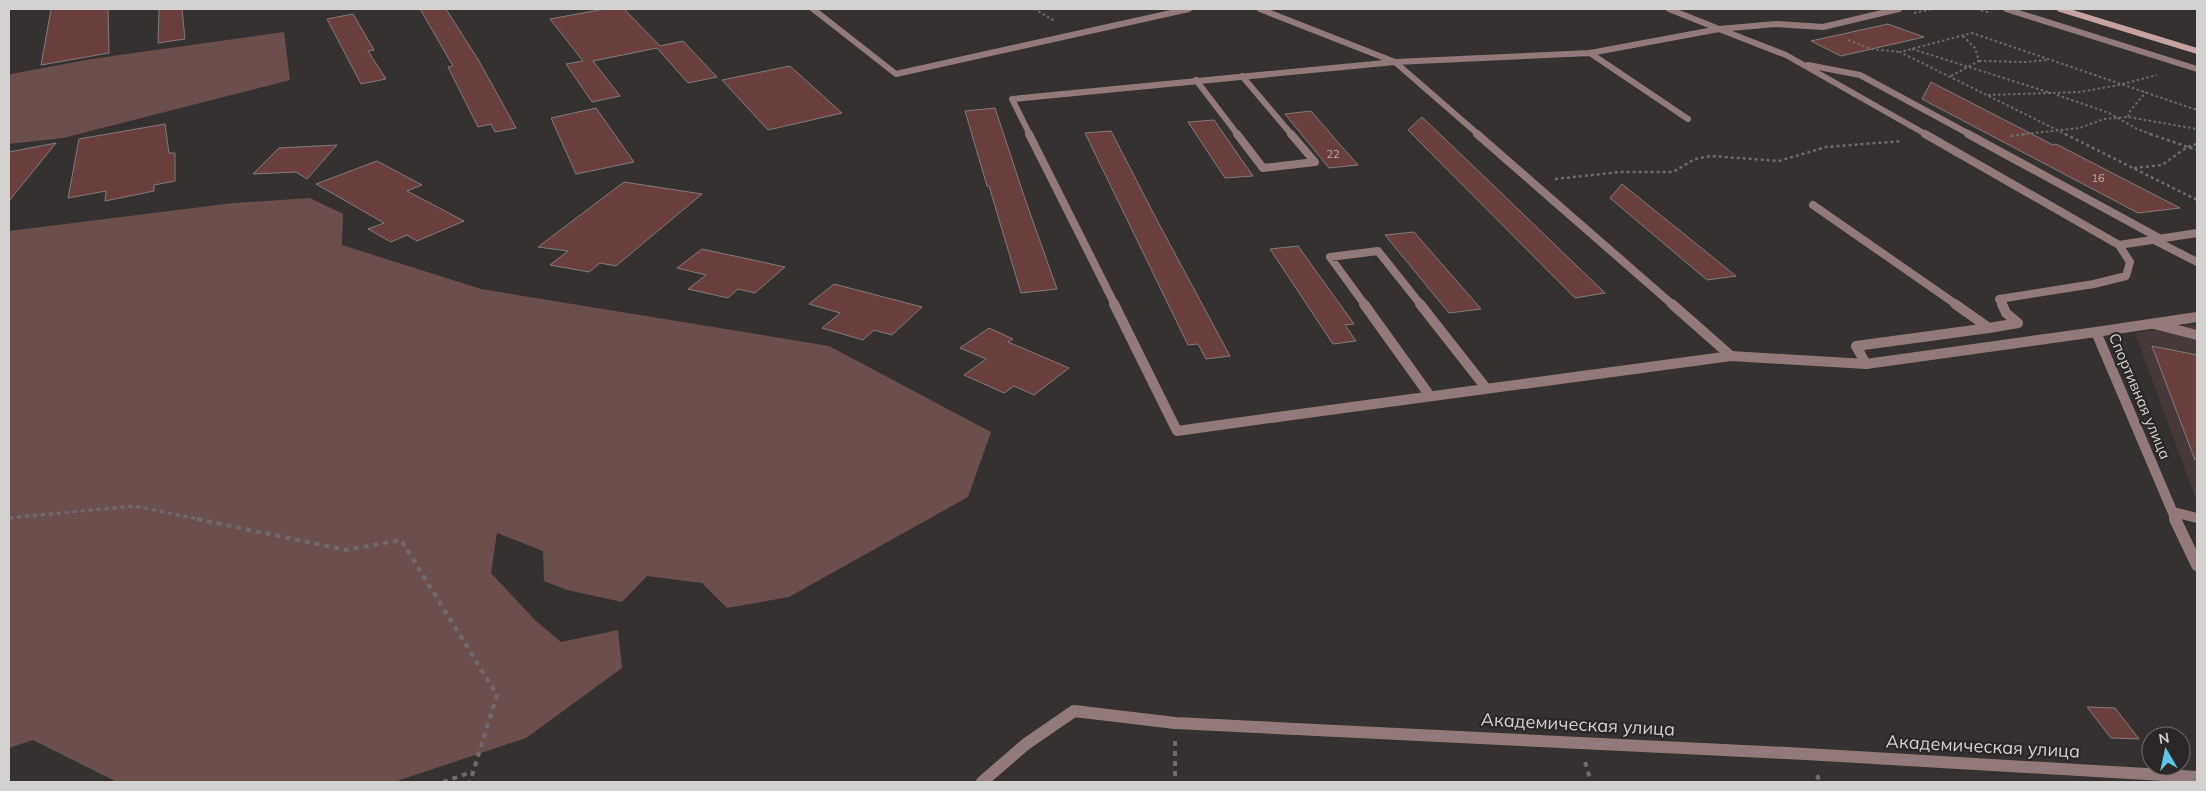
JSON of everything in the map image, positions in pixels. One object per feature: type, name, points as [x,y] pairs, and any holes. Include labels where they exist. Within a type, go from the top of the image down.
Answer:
[{"type":"street","points":[[813,9],[896,74],[1189,9]]},
{"type":"street","points":[[1260,9],[1395,62],[1731,356]]},
{"type":"street","points":[[1669,9],[1786,55],[2120,245],[2130,262],[2126,276],[2094,284],[1999,300],[2006,313],[2018,324],[1856,346],[1866,364]]},
{"type":"street","points":[[1899,9],[1823,27],[1776,24],[1719,29],[1590,53],[1395,62],[1012,99],[1176,431],[1731,356],[1866,364],[2096,332]]},
{"type":"street","points":[[2006,9],[2197,69]]},
{"type":"street","points":[[2060,9],[2197,51]]},
{"type":"street","points":[[1590,53],[1688,119]]},
{"type":"street","points":[[1802,64],[1860,76],[2197,262]]},
{"type":"street","points":[[1196,80],[1263,168],[1315,162],[1242,76]]},
{"type":"street","points":[[1814,205],[1989,328]]},
{"type":"street","points":[[2120,245],[2197,233]]},
{"type":"street","points":[[1430,396],[1330,256],[1378,251],[1486,388]]},
{"type":"street","name":"Спортивная улица","points":[[2197,317],[2096,332],[2197,565]]},
{"type":"street","points":[[2154,324],[2197,335]]},
{"type":"street","points":[[2173,512],[2197,518]]},
{"type":"street","name":"Академическая улица","points":[[982,782],[1026,744],[1074,712],[1176,723],[1816,755],[2197,778]]},
{"type":"path","points":[[2197,110],[1972,33],[1900,52],[2197,200]]},
{"type":"path","points":[[1963,36],[1974,48],[1979,61]]},
{"type":"path","points":[[1912,49],[1969,65],[2012,82],[2056,94],[2117,117],[2135,128],[2197,150]]},
{"type":"path","points":[[1951,77],[1979,61],[2026,62],[2051,60]]},
{"type":"path","points":[[1988,95],[2007,92],[2056,94],[2125,85]]},
{"type":"path","points":[[2128,117],[2130,111],[2146,92]]},
{"type":"path","points":[[1977,139],[2080,128],[2104,119],[2117,117],[2128,117],[2197,129]]},
{"type":"path","points":[[1531,181],[1620,172],[1673,172],[1695,159],[1711,156],[1779,161],[1826,147],[1889,143],[1930,137]]},
{"type":"path","points":[[2133,168],[2157,167],[2168,162],[2185,146],[2197,144]]},
{"type":"path","points":[[9,518],[134,506],[346,550],[401,540],[497,695],[470,782]]},
{"type":"path","points":[[1174,782],[1176,723]]},
{"type":"path","points":[[443,782],[472,772]]},
{"type":"shaded area","points":[[284,32],[290,80],[63,138],[9,144],[9,76],[11,74],[91,59]]},
{"type":"shaded area","points":[[310,198],[343,214],[342,245],[481,289],[829,346],[991,432],[968,497],[789,597],[727,608],[702,583],[647,576],[622,602],[567,590],[544,581],[543,551],[497,533],[491,573],[536,621],[561,642],[618,630],[622,668],[526,738],[394,782],[117,782],[33,740],[9,748],[9,231],[233,203]]},
{"type":"shaded area","points":[[2197,324],[2197,502],[2135,333]]},
{"type":"building","points":[[51,9],[108,9],[109,53],[41,65]]},
{"type":"building","points":[[159,9],[182,9],[185,39],[158,43]]},
{"type":"building","points":[[420,9],[446,9],[479,61],[516,128],[495,132],[491,124],[478,127],[448,67],[453,66]]},
{"type":"building","points":[[605,9],[624,9],[660,46],[683,41],[717,77],[688,83],[657,48],[593,61],[620,96],[592,102],[566,64],[583,61],[550,19]]},
{"type":"building","points":[[353,14],[374,50],[368,51],[386,79],[361,84],[327,19]]},
{"type":"building","points":[[1888,24],[1924,37],[1841,56],[1811,41]]},
{"type":"building","points":[[790,66],[842,113],[768,130],[722,80]]},
{"type":"building","points":[[1931,82],[2180,208],[2138,213],[1922,99]]},
{"type":"building","points":[[596,108],[634,162],[576,174],[551,118]]},
{"type":"building","points":[[995,108],[1057,289],[1021,293],[965,111]]},
{"type":"building","points":[[1311,111],[1358,165],[1329,168],[1285,114]]},
{"type":"building","points":[[1422,117],[1605,293],[1575,298],[1408,130]]},
{"type":"building","points":[[1214,120],[1253,176],[1225,178],[1188,122]]},
{"type":"building","points":[[165,124],[169,153],[175,153],[175,181],[154,185],[154,191],[105,201],[106,191],[68,198],[79,139]]},
{"type":"building","points":[[1111,131],[1230,356],[1206,359],[1198,344],[1188,345],[1085,133]]},
{"type":"building","points":[[56,143],[9,201],[9,152]]},
{"type":"building","points":[[337,145],[307,179],[296,172],[253,174],[279,148]]},
{"type":"building","points":[[377,161],[422,185],[407,191],[464,221],[417,241],[407,235],[391,242],[368,229],[384,223],[316,184]]},
{"type":"building","points":[[624,182],[702,194],[616,266],[600,263],[589,272],[550,265],[568,251],[538,247]]},
{"type":"building","points":[[1622,184],[1736,276],[1707,280],[1610,198]]},
{"type":"building","points":[[1414,232],[1481,309],[1449,313],[1385,235]]},
{"type":"building","points":[[1298,246],[1354,324],[1345,325],[1356,341],[1333,344],[1270,249]]},
{"type":"building","points":[[702,249],[785,267],[755,293],[738,289],[728,298],[688,289],[706,275],[677,268]]},
{"type":"building","points":[[834,284],[922,307],[892,335],[874,330],[863,340],[822,328],[840,313],[809,304]]},
{"type":"building","points":[[989,328],[1013,339],[1008,342],[1069,368],[1034,395],[1014,386],[1004,393],[964,375],[986,359],[960,348]]},
{"type":"building","points":[[2152,346],[2197,355],[2197,459],[2195,460]]},
{"type":"building","points":[[2087,707],[2115,708],[2139,739],[2111,738]]}]
